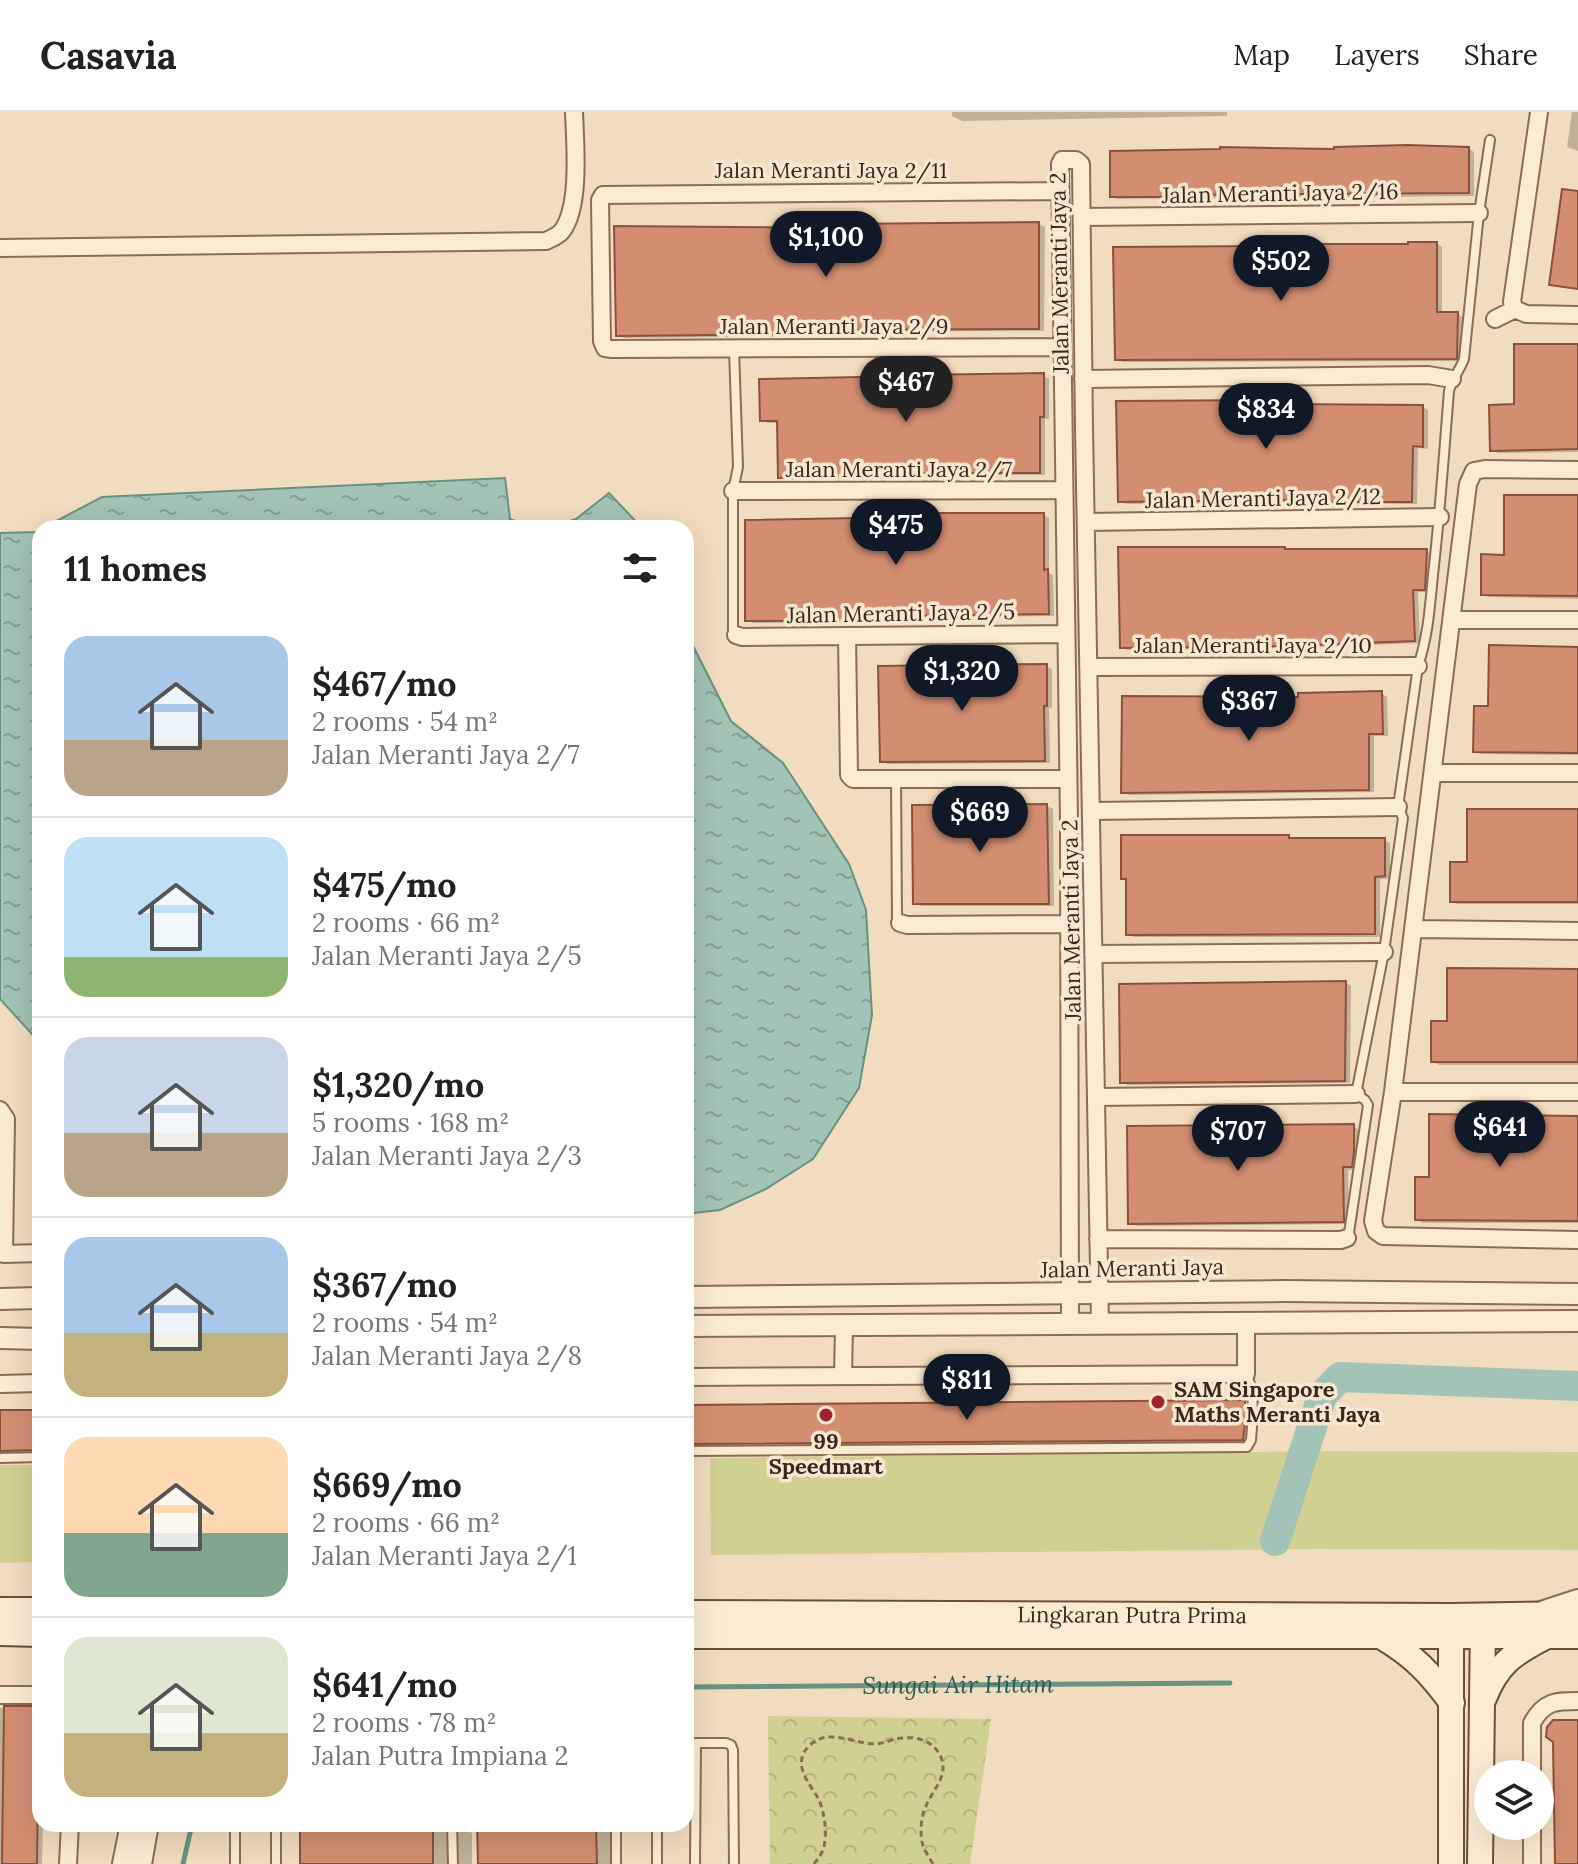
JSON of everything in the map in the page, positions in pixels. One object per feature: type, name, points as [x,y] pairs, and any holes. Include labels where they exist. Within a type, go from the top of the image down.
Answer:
[{"type":"main road","points":[[0,1610],[32,1610]]},
{"type":"main road","name":"Lingkaran Putra Prima","points":[[694,1613],[1483,1626],[1545,1636],[1578,1636]]},
{"type":"main road","name":"Lingkaran Putra Prima","points":[[1483,1626],[1533,1614],[1578,1614]]},
{"type":"main road","name":"Lingkaran Putra Prima","points":[[694,1636],[1382,1637],[1451,1626]]},
{"type":"main road","points":[[1451,1626],[1451,1864]]},
{"type":"main road","points":[[1480,1864],[1483,1626]]},
{"type":"main road","points":[[0,1633],[32,1634]]},
{"type":"main road","points":[[1482,1703],[1493,1677],[1506,1661],[1545,1636]]},
{"type":"main road","points":[[1382,1637],[1420,1663],[1452,1703]]},
{"type":"street","points":[[0,248],[546,241],[560,233],[569,219],[574,197],[574,112]]},
{"type":"street","points":[[1539,112],[1512,302],[1515,309],[1526,314],[1578,315]]},
{"type":"street","name":"Jalan Meranti Jaya 2","points":[[1070,1324],[1062,160],[1076,160],[1081,164],[1100,1324]]},
{"type":"street","name":"Jalan Meranti Jaya 2/11","points":[[605,348],[602,341],[600,231],[600,200],[603,195],[1060,191]]},
{"type":"street","name":"Jalan Meranti Jaya 2/16","points":[[1082,217],[1479,213]]},
{"type":"street","points":[[1495,319],[1515,309]]},
{"type":"street","name":"Jalan Meranti Jaya 2/9","points":[[605,348],[1062,347]]},
{"type":"street","points":[[1083,379],[1428,375],[1452,379]]},
{"type":"street","points":[[1578,470],[1485,469],[1474,471],[1468,484],[1393,1092],[1373,1221],[1376,1231],[1383,1236],[1578,1240]]},
{"type":"street","name":"Jalan Meranti Jaya 2/7","points":[[733,491],[1064,490]]},
{"type":"street","name":"Jalan Meranti Jaya 2/12","points":[[1086,522],[1440,517]]},
{"type":"street","points":[[1066,595],[1087,595]]},
{"type":"street","points":[[1452,620],[1578,620]]},
{"type":"street","name":"Jalan Meranti Jaya 2/5","points":[[736,635],[1066,634]]},
{"type":"street","points":[[847,636],[849,775],[853,779],[1068,779]]},
{"type":"street","name":"Jalan Meranti Jaya 2/10","points":[[1088,667],[1418,666]]},
{"type":"street","points":[[1434,773],[1578,773]]},
{"type":"street","points":[[1091,811],[1398,807]]},
{"type":"street","points":[[1069,879],[1092,878]]},
{"type":"street","points":[[900,923],[1069,924]]},
{"type":"street","points":[[1413,929],[1578,931]]},
{"type":"street","points":[[1093,954],[1384,952]]},
{"type":"street","points":[[1393,1092],[1578,1092]]},
{"type":"street","points":[[1096,1097],[1356,1094]]},
{"type":"street","points":[[0,1110],[6,1119],[2,1254],[32,1253]]},
{"type":"street","points":[[1069,1154],[1097,1155]]},
{"type":"street","points":[[1098,1239],[1347,1238]]},
{"type":"street","name":"Jalan Meranti Jaya","points":[[694,1297],[1285,1291],[1578,1294]]},
{"type":"street","points":[[0,1299],[32,1298]]},
{"type":"street","points":[[694,1326],[1578,1321]]},
{"type":"street","points":[[694,1377],[1246,1374],[1246,1323]]},
{"type":"street","points":[[843,1376],[844,1326]]},
{"type":"street","points":[[0,1338],[32,1339]]},
{"type":"street","points":[[0,1384],[32,1383]]},
{"type":"street","points":[[1533,1614],[1578,1600]]},
{"type":"street","points":[[0,1695],[32,1695]]},
{"type":"street","points":[[1532,1760],[1532,1723],[1535,1717],[1549,1703],[1578,1701]]},
{"type":"street","points":[[68,1864],[70,1832]]},
{"type":"street","points":[[123,1864],[129,1832]]},
{"type":"street","points":[[141,1864],[147,1832]]},
{"type":"street","points":[[1532,1840],[1532,1864]]},
{"type":"lane","points":[[1347,1238],[1368,1105],[1356,1094],[1384,952],[1403,818],[1398,807],[1418,666],[1424,650],[1440,517],[1447,410],[1452,379],[1464,359],[1490,140]]},
{"type":"lane","points":[[734,348],[738,467],[733,491],[733,630],[736,635]]},
{"type":"lane","points":[[896,779],[897,917],[900,923]]},
{"type":"lane","points":[[694,1451],[1247,1447],[1251,1440],[1253,1414],[1252,1388],[1246,1374]]},
{"type":"lane","points":[[0,1458],[32,1457]]},
{"type":"lane","points":[[694,1743],[726,1743],[733,1750],[734,1864]]},
{"type":"lane","points":[[235,1832],[235,1864]]},
{"type":"lane","points":[[276,1832],[276,1864]]},
{"type":"lane","points":[[452,1832],[453,1864]]},
{"type":"lane","points":[[616,1832],[616,1864]]},
{"type":"lane","points":[[657,1832],[657,1864]]},
{"type":"lane","points":[[694,1832],[695,1864]]},
{"type":"path","points":[[814,1864],[822,1853],[824,1822],[818,1798],[803,1774],[802,1754],[821,1737],[829,1736],[878,1744],[918,1738],[930,1743],[938,1752],[943,1773],[926,1804],[921,1829],[924,1849],[933,1864]]},
{"type":"green space","points":[[1332,1451],[1578,1452],[1578,1550],[1319,1549],[711,1555],[710,1458]]},
{"type":"green space","points":[[0,1465],[32,1465],[32,1562],[0,1563]]},
{"type":"green space","points":[[768,1716],[991,1719],[970,1864],[770,1864]]},
{"type":"water","points":[[505,478],[512,520],[58,520],[102,497]]},
{"type":"water","points":[[609,493],[634,520],[573,520]]},
{"type":"water","points":[[32,532],[32,1034],[0,999],[0,533]]},
{"type":"water","points":[[694,648],[731,721],[783,763],[849,864],[866,910],[872,1015],[859,1088],[813,1159],[764,1190],[720,1210],[694,1213]]},
{"type":"building","points":[[1407,145],[1469,147],[1469,193],[1110,197],[1110,151],[1220,147],[1334,149]]},
{"type":"building","points":[[1562,189],[1578,191],[1578,289],[1549,285]]},
{"type":"building","points":[[1039,222],[1039,329],[828,330],[828,334],[616,336],[614,226],[841,228],[841,224]]},
{"type":"building","points":[[1437,242],[1437,312],[1458,312],[1457,359],[1115,360],[1113,247]]},
{"type":"building","points":[[1514,344],[1578,344],[1578,449],[1490,451],[1489,405],[1514,404]]},
{"type":"building","points":[[1044,373],[1040,473],[897,473],[778,478],[777,421],[760,421],[759,379]]},
{"type":"building","points":[[1283,400],[1283,404],[1423,405],[1423,447],[1413,446],[1412,502],[1118,502],[1116,401]]},
{"type":"building","points":[[1504,495],[1578,495],[1578,596],[1481,595],[1481,554],[1504,555]]},
{"type":"building","points":[[910,513],[1044,513],[1044,570],[1048,569],[1049,614],[900,616],[900,620],[745,621],[745,520],[910,517]]},
{"type":"building","points":[[1118,547],[1427,549],[1425,590],[1413,590],[1415,641],[1120,648]]},
{"type":"building","points":[[1489,645],[1578,647],[1578,753],[1473,752],[1474,706],[1488,706]]},
{"type":"building","points":[[1047,664],[1045,761],[880,762],[878,666]]},
{"type":"building","points":[[1382,691],[1383,734],[1369,734],[1369,790],[1121,793],[1122,696],[1298,697],[1298,693]]},
{"type":"building","points":[[1047,804],[1049,904],[913,904],[912,805]]},
{"type":"building","points":[[1467,809],[1578,809],[1578,902],[1450,902],[1450,862],[1467,862]]},
{"type":"building","points":[[1121,835],[1385,838],[1385,876],[1375,877],[1375,934],[1126,935],[1126,879],[1121,879]]},
{"type":"building","points":[[1447,968],[1578,969],[1578,1062],[1431,1062],[1431,1021],[1447,1021]]},
{"type":"building","points":[[1346,981],[1345,1081],[1120,1083],[1119,984]]},
{"type":"building","points":[[1429,1114],[1578,1116],[1578,1221],[1415,1220],[1415,1177],[1429,1177]]},
{"type":"building","points":[[1354,1124],[1352,1167],[1343,1167],[1344,1222],[1128,1224],[1127,1126]]},
{"type":"building","points":[[1245,1400],[1246,1414],[1243,1440],[694,1444],[694,1405]]},
{"type":"building","points":[[0,1410],[32,1410],[32,1450],[0,1451]]},
{"type":"building","points":[[4,1706],[32,1706],[32,1832],[37,1832],[37,1864],[2,1864]]},
{"type":"building","points":[[1553,1720],[1578,1720],[1578,1864],[1555,1864],[1553,1742],[1546,1737],[1547,1727]]},
{"type":"building","points":[[300,1832],[433,1832],[433,1864],[300,1864]]},
{"type":"building","points":[[477,1832],[596,1832],[597,1864],[478,1864]]},
{"type":"waterway","name":"Sungai Air Hitam","points":[[1275,1541],[1322,1396],[1340,1377],[1578,1386]]},
{"type":"waterway","name":"Sungai Air Hitam","points":[[694,1687],[1230,1683]]},
{"type":"waterway","name":"Sungai Air Hitam","points":[[183,1864],[190,1832]]},
{"type":"place","name":"SAM Singapore Maths Meranti Jaya","points":[[1158,1402]]},
{"type":"place","name":"99 Speedmart","points":[[826,1415]]}]
